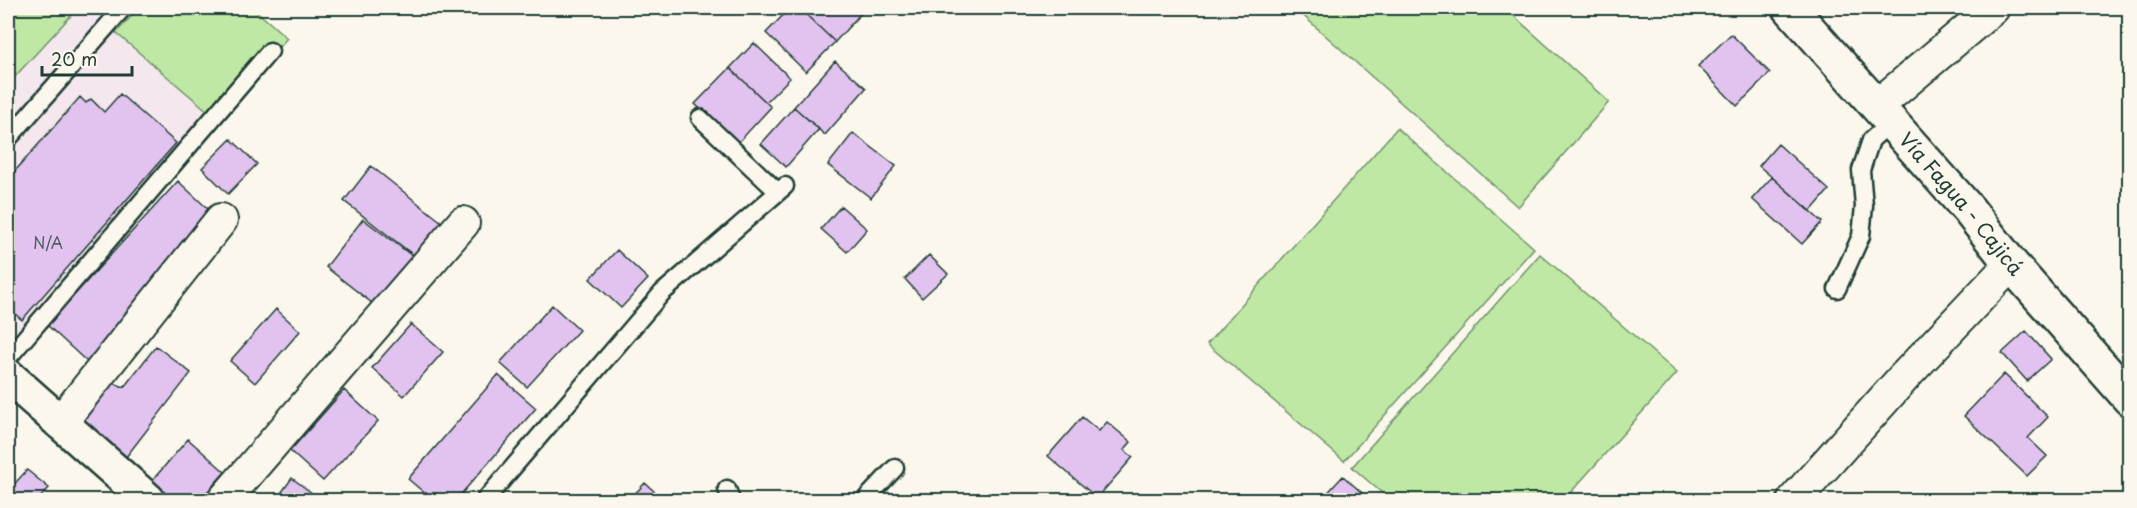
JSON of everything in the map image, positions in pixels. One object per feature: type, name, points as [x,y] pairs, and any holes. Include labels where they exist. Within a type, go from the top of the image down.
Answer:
[{"type":"street","name":"Vía Fagua - Cajicá","points":[[1790,8],[1968,209],[2011,264],[2130,399]]},
{"type":"street","points":[[1884,114],[1994,8]]},
{"type":"street","points":[[60,423],[221,220]]},
{"type":"street","points":[[224,501],[463,223]]},
{"type":"street","points":[[1794,501],[1905,376],[2011,264]]},
{"type":"street","points":[[8,376],[148,501]]},
{"type":"lane","points":[[8,139],[123,8]]},
{"type":"lane","points":[[8,358],[270,51]]},
{"type":"lane","points":[[1837,289],[1861,236],[1864,206],[1861,170],[1870,140],[1884,114]]},
{"type":"lane","points":[[485,501],[662,293],[782,189],[700,118]]},
{"type":"lane","points":[[865,501],[895,468]]},
{"type":"shaded area","points":[[8,8],[253,8],[287,38],[8,359]]},
{"type":"green space","points":[[8,8],[78,8],[8,84]]},
{"type":"green space","points":[[139,8],[253,8],[287,38],[216,118],[116,33]]},
{"type":"green space","points":[[1301,8],[1505,8],[1609,102],[1518,207],[1298,11]]},
{"type":"green space","points":[[1397,128],[1534,248],[1344,461],[1207,344]]},
{"type":"green space","points":[[1540,254],[1677,373],[1564,500],[1390,500],[1352,467]]},
{"type":"building","points":[[790,8],[799,8],[835,42],[806,72],[766,33]]},
{"type":"building","points":[[799,8],[859,8],[863,11],[835,42]]},
{"type":"building","points":[[1731,34],[1770,73],[1737,106],[1698,66]]},
{"type":"building","points":[[754,43],[790,78],[766,102],[730,68]]},
{"type":"building","points":[[835,61],[866,88],[825,135],[794,107]]},
{"type":"building","points":[[730,68],[771,107],[737,144],[695,104]]},
{"type":"building","points":[[120,94],[176,143],[22,320],[8,308],[8,179],[80,97],[86,103],[91,99],[104,112]]},
{"type":"building","points":[[794,107],[819,129],[786,167],[761,144]]},
{"type":"building","points":[[853,133],[896,166],[871,198],[828,165]]},
{"type":"building","points":[[231,139],[257,164],[228,194],[202,168]]},
{"type":"building","points":[[1778,144],[1829,190],[1811,211],[1759,166]]},
{"type":"building","points":[[371,166],[443,223],[416,257],[344,201]]},
{"type":"building","points":[[1772,177],[1822,222],[1802,244],[1752,199]]},
{"type":"building","points":[[178,181],[220,220],[99,373],[47,325]]},
{"type":"building","points":[[841,206],[867,229],[847,252],[821,229]]},
{"type":"building","points":[[363,219],[415,258],[377,307],[326,267]]},
{"type":"building","points":[[617,250],[648,279],[621,308],[590,279]]},
{"type":"building","points":[[929,255],[948,274],[922,298],[905,279]]},
{"type":"building","points":[[552,305],[579,330],[527,387],[500,363]]},
{"type":"building","points":[[276,309],[300,331],[255,383],[230,361]]},
{"type":"building","points":[[411,324],[443,352],[404,396],[372,368]]},
{"type":"building","points":[[2026,331],[2051,359],[2027,381],[2002,353]]},
{"type":"building","points":[[156,346],[191,373],[126,457],[80,421],[111,382],[124,387]]},
{"type":"building","points":[[2004,374],[2048,417],[2028,438],[2047,456],[2027,476],[1964,416]]},
{"type":"building","points":[[498,375],[536,408],[456,500],[433,500],[408,479]]},
{"type":"building","points":[[344,390],[378,421],[323,481],[290,451]]},
{"type":"building","points":[[1082,417],[1099,431],[1107,422],[1131,442],[1124,450],[1133,457],[1097,498],[1048,456]]},
{"type":"building","points":[[188,439],[225,472],[200,500],[169,500],[150,483]]},
{"type":"building","points":[[27,470],[49,488],[38,500],[8,500],[8,491]]},
{"type":"building","points":[[1343,476],[1370,500],[1321,500]]},
{"type":"building","points":[[292,478],[321,500],[276,500]]},
{"type":"building","points":[[645,483],[664,500],[629,500]]}]
